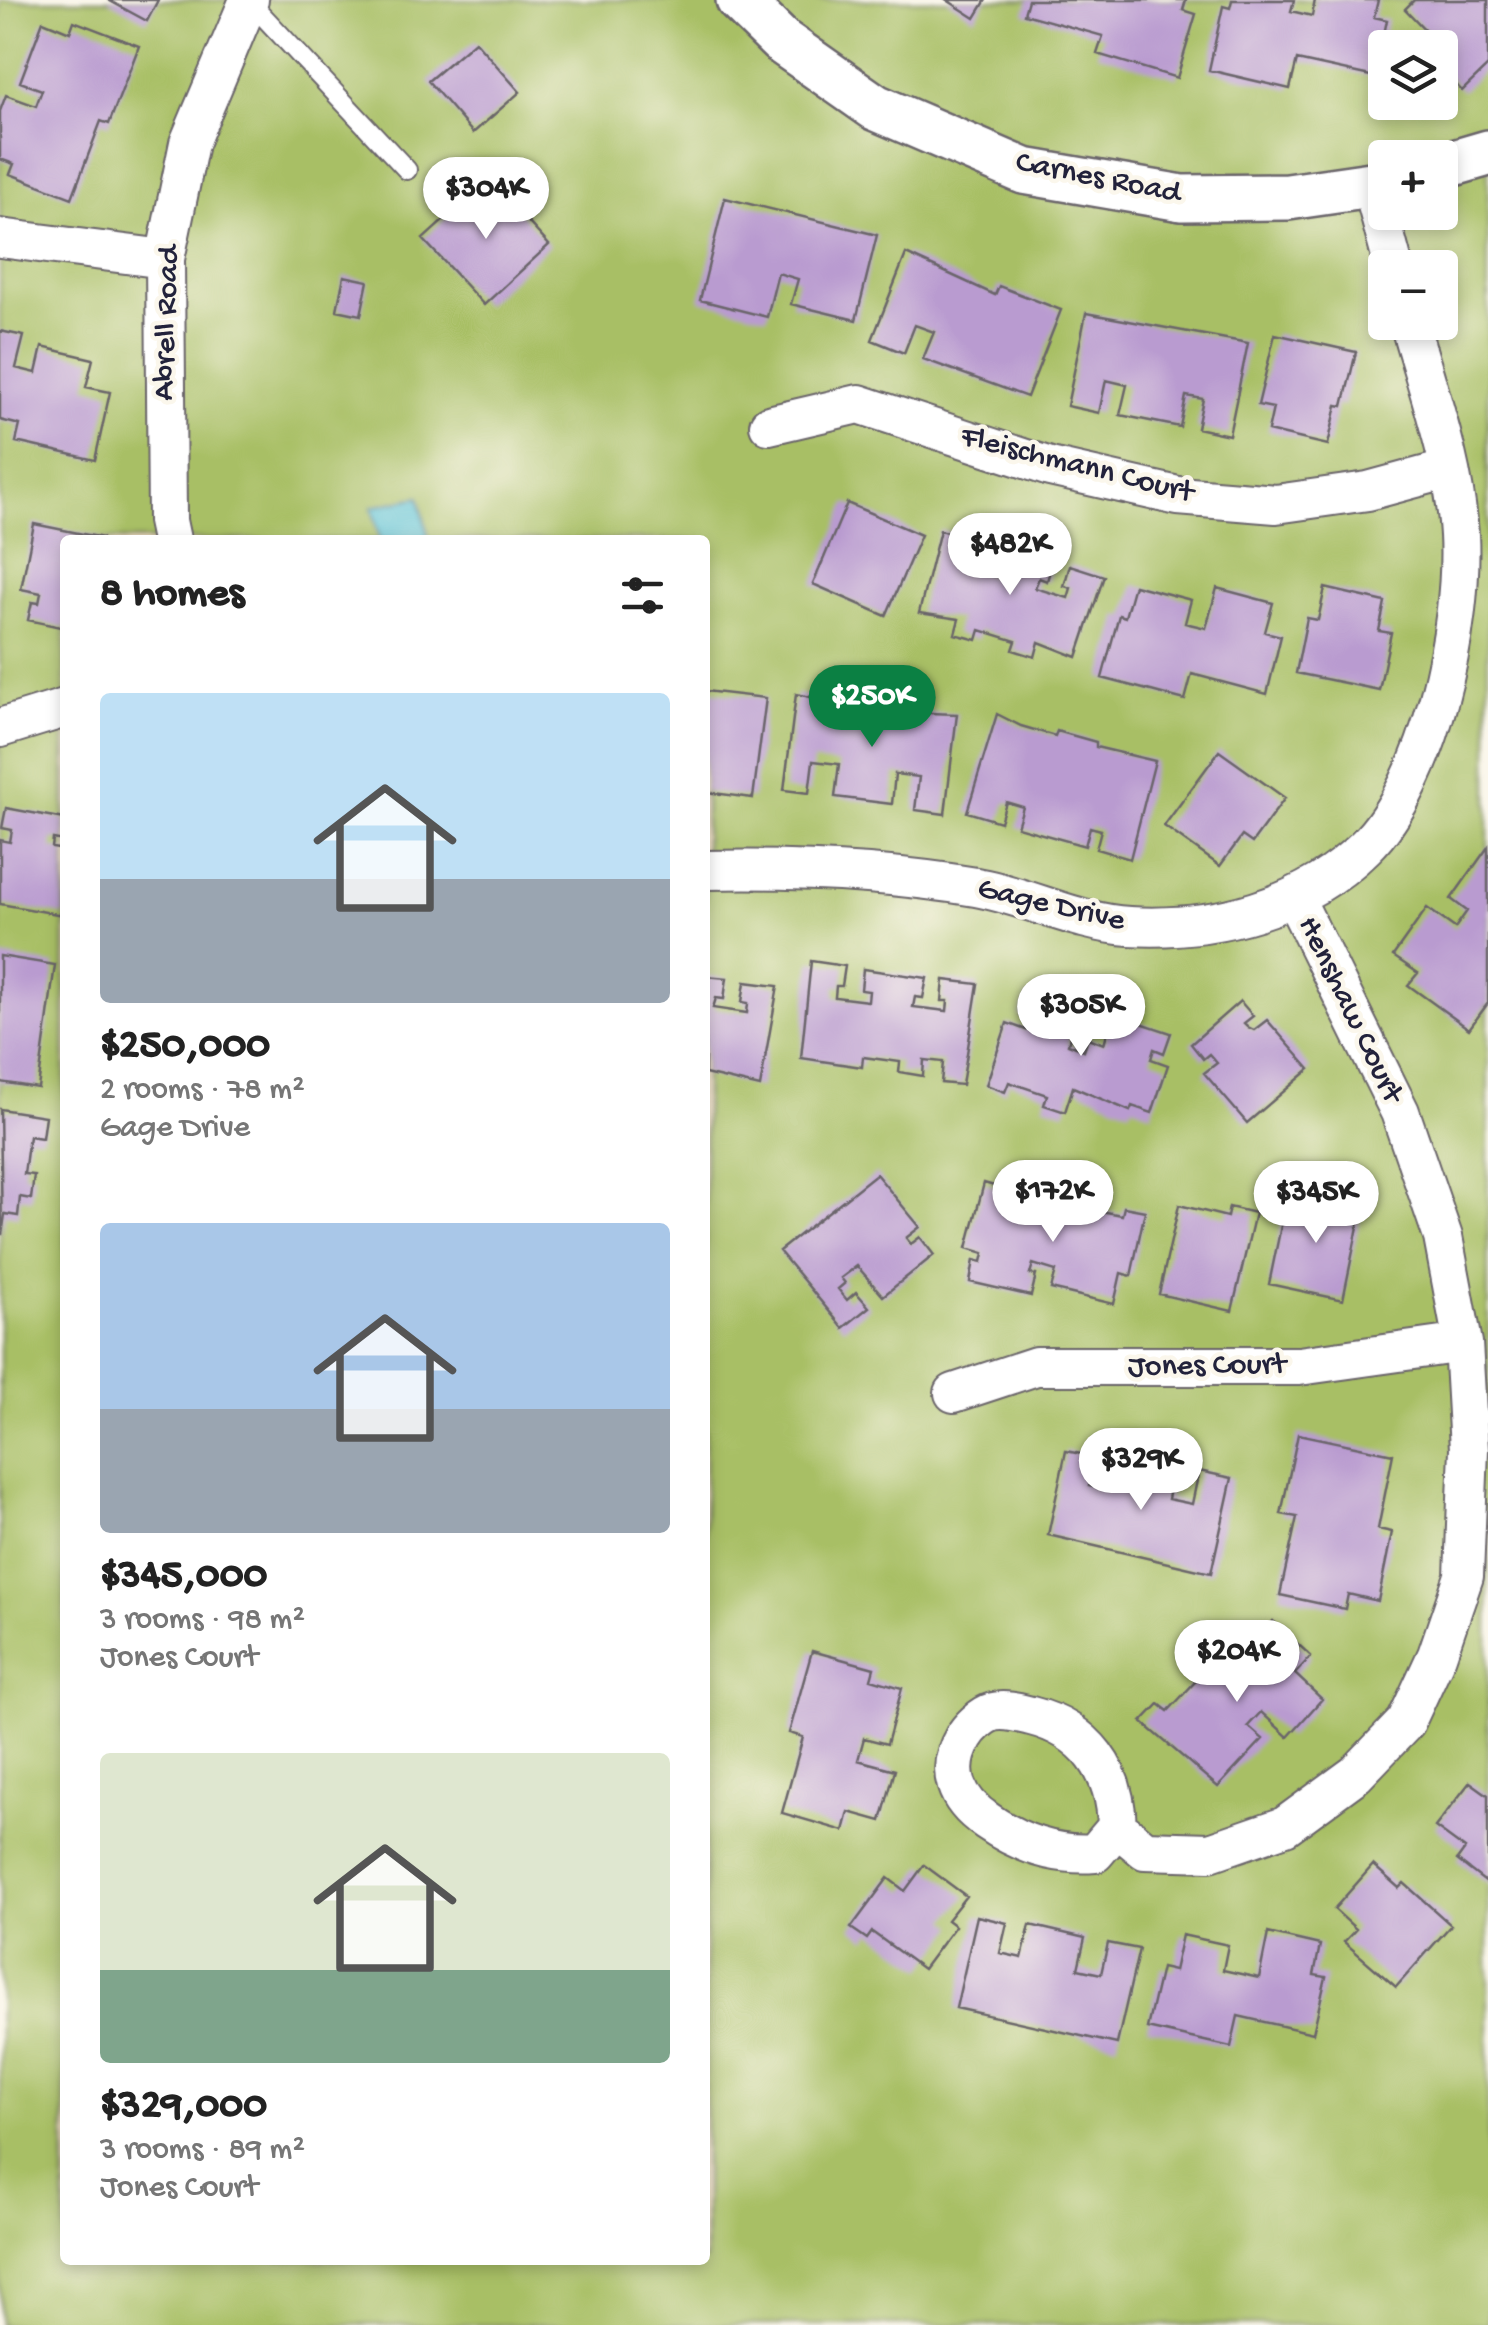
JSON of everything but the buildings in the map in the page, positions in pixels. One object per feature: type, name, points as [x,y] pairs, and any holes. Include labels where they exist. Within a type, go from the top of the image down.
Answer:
[{"type":"street","name":"Abrell Road","points":[[170,535],[165,260],[189,143],[249,0]]},
{"type":"street","name":"Carnes Road","points":[[739,0],[780,41],[876,107],[1024,170],[1182,198],[1288,197],[1368,186]]},
{"type":"street","points":[[1458,162],[1488,153]]},
{"type":"street","points":[[0,238],[165,260]]},
{"type":"street","name":"Gage Drive","points":[[710,870],[818,868],[978,888],[1126,926],[1213,925],[1294,898],[1366,846],[1411,778],[1440,699],[1457,604],[1459,534],[1448,469],[1414,340]]},
{"type":"street","name":"Fleischmann Court","points":[[769,425],[859,404],[1050,467],[1178,496],[1276,504],[1368,491],[1448,469]]},
{"type":"street","points":[[0,728],[60,710]]},
{"type":"street","name":"Henshaw Court","points":[[1117,1827],[1146,1850],[1210,1852],[1284,1826],[1356,1774],[1406,1722],[1464,1576],[1469,1449],[1463,1344],[1443,1237],[1400,1112],[1294,898]]},
{"type":"street","name":"Jones Court","points":[[954,1393],[1036,1366],[1299,1366],[1463,1344]]},
{"type":"street","points":[[991,1712],[1016,1712],[1049,1720],[1083,1740],[1102,1763],[1116,1795],[1117,1827],[1096,1853],[1070,1855],[1035,1847],[966,1806],[953,1777],[954,1754],[969,1729],[991,1712]]},
{"type":"lane","points":[[249,0],[407,170]]},
{"type":"green space","points":[[0,0],[1488,0],[1488,2325],[0,2325]]},
{"type":"water","points":[[419,497],[428,535],[379,535],[372,507]]}]
